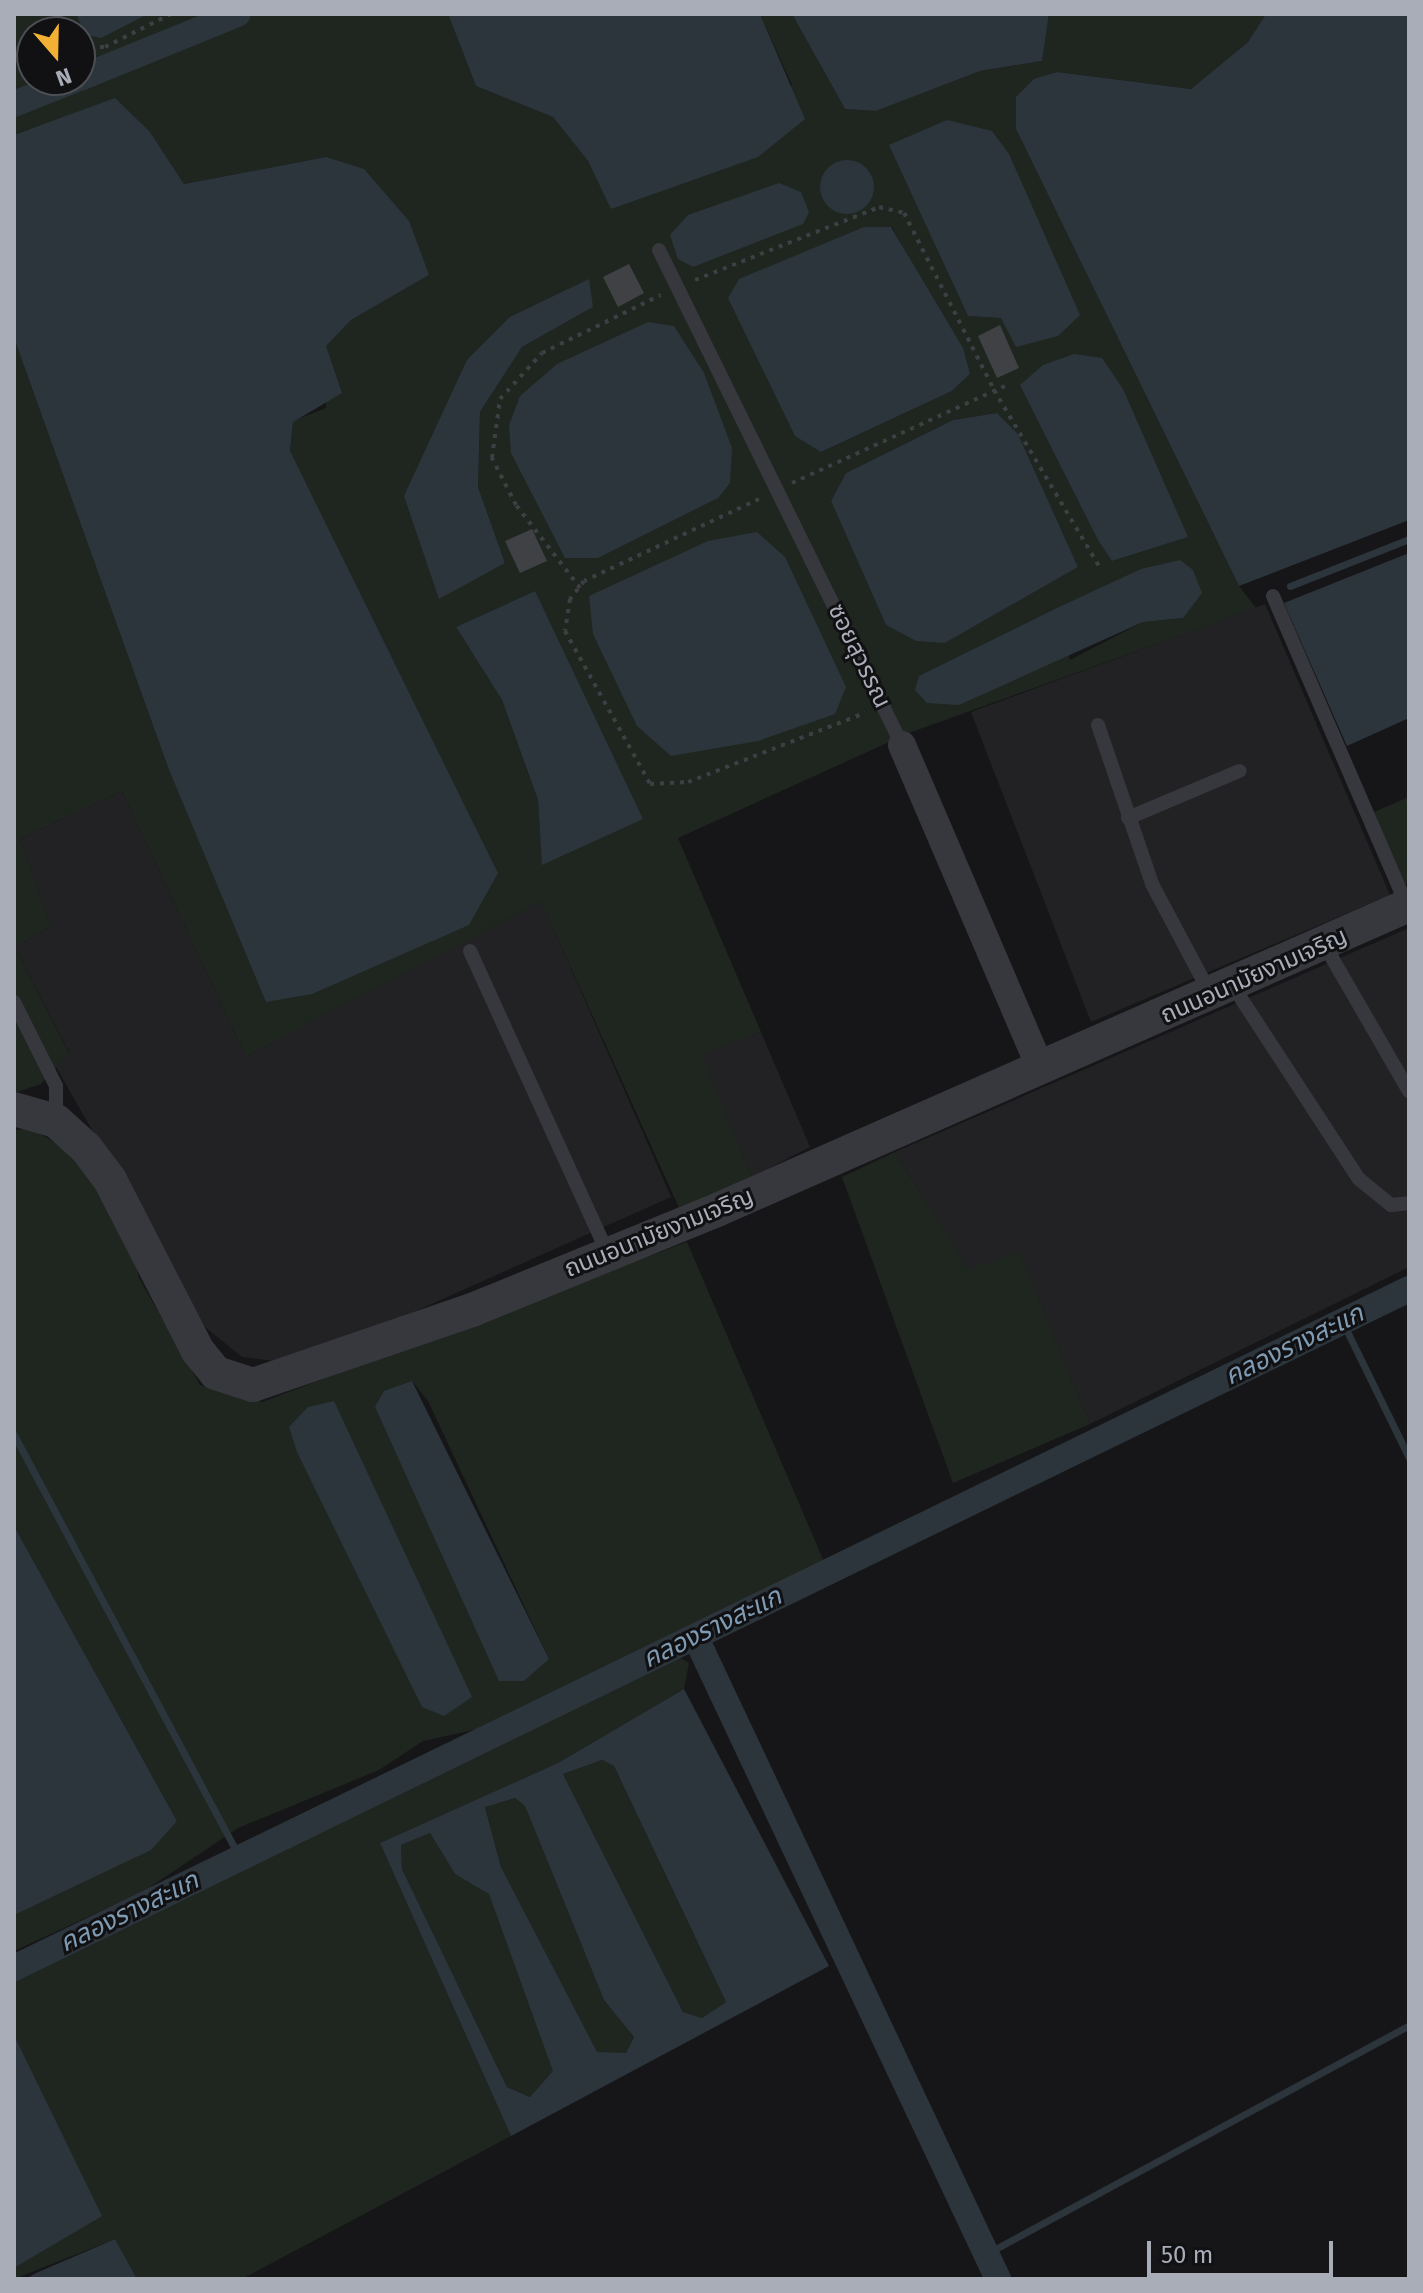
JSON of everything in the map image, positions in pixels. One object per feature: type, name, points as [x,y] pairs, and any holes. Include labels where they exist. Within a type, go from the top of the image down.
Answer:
[{"type":"street","name":"ซอยสุวรรณ","points":[[902,745],[1041,1070]]},
{"type":"street","name":"ถนนอนามัยงามเจริญ","points":[[56,1121],[110,1180],[198,1351],[234,1382],[281,1378],[608,1254],[1041,1070],[1408,906]]},
{"type":"street","points":[[14,1109],[56,1121]]},
{"type":"lane","name":"ซอยสุวรรณ","points":[[659,250],[902,745]]},
{"type":"lane","points":[[1273,596],[1408,906]]},
{"type":"lane","points":[[1098,725],[1152,884],[1222,990],[1359,1179],[1391,1205],[1409,1203]]},
{"type":"lane","points":[[1128,818],[1239,771]]},
{"type":"lane","points":[[1324,944],[1409,1091]]},
{"type":"lane","points":[[470,951],[608,1254]]},
{"type":"lane","points":[[14,1002],[56,1086],[56,1121]]},
{"type":"path","points":[[96,48],[105,47],[171,14]]},
{"type":"path","points":[[580,588],[516,505],[492,458],[500,399],[542,353],[678,287],[879,207],[904,213],[994,390],[1100,568]]},
{"type":"path","points":[[882,704],[817,737],[688,782],[650,784],[565,631],[580,588],[779,489],[1005,386]]},
{"type":"shaded area","points":[[14,14],[448,14],[476,86],[553,117],[588,161],[612,209],[792,85],[760,14],[792,14],[845,109],[876,111],[980,71],[1042,61],[1049,14],[1266,14],[1248,42],[1191,89],[1057,72],[1017,97],[1016,129],[1239,586],[1256,608],[909,733],[678,838],[761,1032],[702,1055],[752,1177],[680,1210],[541,901],[246,1057],[122,791],[20,839],[51,926],[15,948],[69,1053],[41,1084],[14,1093],[14,338],[169,770],[266,1001],[498,873],[290,452],[293,421],[326,408],[325,346],[351,320],[429,275],[326,157],[184,184],[150,132],[29,129],[14,135]],"holes":[[[890,145],[1058,336],[1017,346],[1002,318],[968,316]],[[892,227],[970,374],[952,391],[821,452]],[[593,307],[522,347],[480,412],[478,487],[505,563],[439,598],[467,360]],[[1021,385],[1187,536],[1112,561]],[[997,413],[1018,434],[1078,567],[945,643],[886,625],[831,501],[846,473],[953,420]],[[535,591],[543,865],[538,800],[502,700],[456,627]],[[1057,608],[1183,618],[1143,622],[1070,660]]]},
{"type":"shaded area","points":[[148,14],[101,38],[96,37],[96,16],[77,16]]},
{"type":"shaded area","points":[[448,14],[760,14],[805,119],[758,157],[611,209],[588,161],[553,117],[476,86]]},
{"type":"shaded area","points":[[792,14],[1049,14],[1042,61],[980,71],[876,111],[845,109]]},
{"type":"shaded area","points":[[1266,14],[1409,14],[1409,520],[1239,586],[1016,129],[1016,97],[1034,79],[1057,72],[1191,89],[1248,42]]},
{"type":"shaded area","points":[[115,98],[150,132],[184,184],[326,157],[364,169],[409,221],[429,275],[351,320],[326,346],[342,393],[293,422],[290,451],[498,873],[469,925],[312,994],[266,1002],[169,770],[14,338],[14,135]]},
{"type":"shaded area","points":[[947,120],[992,131],[1009,154],[1080,315],[1058,336],[1016,347],[1001,318],[968,316],[889,145]]},
{"type":"shaded area","points":[[847,160],[866,168],[874,187],[866,206],[847,214],[828,206],[820,187],[828,168]]},
{"type":"shaded area","points":[[779,183],[801,192],[809,212],[803,224],[693,267],[678,259],[670,235],[688,215]]},
{"type":"shaded area","points":[[864,227],[891,227],[963,348],[970,374],[952,391],[821,452],[795,436],[728,298],[739,279]]},
{"type":"shaded area","points":[[589,279],[593,307],[522,347],[480,412],[478,487],[505,563],[439,599],[404,496],[467,360],[510,317]]},
{"type":"shaded area","points":[[648,322],[674,326],[704,373],[732,448],[730,483],[718,498],[598,558],[565,558],[511,453],[509,425],[520,396],[557,364]]},
{"type":"shaded area","points":[[1074,354],[1102,358],[1123,389],[1188,537],[1112,561],[1098,540],[1020,385],[1043,365]]},
{"type":"shaded area","points":[[997,413],[1018,434],[1078,567],[945,643],[916,641],[886,625],[831,501],[846,473],[953,420]]},
{"type":"shaded area","points":[[757,532],[785,557],[846,687],[835,714],[758,741],[671,756],[637,726],[593,634],[589,596],[708,541]]},
{"type":"shaded area","points":[[1409,553],[1409,718],[1347,746],[1284,603]]},
{"type":"shaded area","points":[[1180,560],[1193,570],[1202,593],[1183,618],[1143,622],[959,705],[927,703],[915,690],[919,676],[1057,608],[1141,569]]},
{"type":"shaded area","points":[[535,591],[643,819],[542,865],[538,800],[502,700],[456,627]]},
{"type":"shaded area","points":[[1265,604],[1390,895],[1091,1022],[971,712]]},
{"type":"shaded area","points":[[122,791],[246,1057],[541,900],[671,1197],[380,1327],[274,1361],[242,1357],[205,1327],[56,1067],[69,1052],[15,948],[51,926],[20,839]]},
{"type":"shaded area","points":[[1409,797],[1409,883],[1398,887],[1374,812]]},
{"type":"shaded area","points":[[1409,928],[1409,1267],[1090,1424],[1019,1252],[968,1270],[895,1152]]},
{"type":"shaded area","points":[[761,1032],[810,1147],[752,1177],[701,1055]]},
{"type":"shaded area","points":[[30,1128],[71,1152],[130,1239],[139,1278],[200,1385],[262,1402],[687,1242],[825,1564],[644,1664],[639,1655],[482,1728],[423,1741],[379,1770],[238,1828],[144,1891],[14,1951],[14,1915],[177,1821],[14,1526],[14,1130]],"holes":[[[412,1381],[428,1401],[549,1659],[500,1681],[375,1407]]]},
{"type":"shaded area","points":[[895,1152],[968,1269],[1019,1251],[1090,1424],[953,1483],[842,1177]]},
{"type":"shaded area","points":[[412,1381],[549,1659],[524,1681],[499,1681],[375,1407],[384,1391]]},
{"type":"shaded area","points":[[334,1401],[472,1697],[444,1716],[422,1707],[297,1452],[289,1427],[308,1407]]},
{"type":"shaded area","points":[[14,1526],[177,1821],[151,1850],[14,1915]]},
{"type":"shaded area","points":[[677,1656],[689,1663],[684,1689],[558,1763],[380,1843],[511,2136],[242,2279],[137,2279],[115,2239],[14,2279],[14,2268],[101,2215],[14,2035],[14,1981]]},
{"type":"shaded area","points":[[684,1689],[829,1966],[511,2136],[380,1843],[558,1763]],"holes":[[[602,1760],[614,1766],[726,2002],[702,2018],[683,2012],[563,1774]],[[515,1798],[525,1806],[604,2000],[634,2037],[626,2053],[597,2052],[501,1867],[485,1807]],[[430,1833],[455,1874],[489,1894],[553,2071],[530,2097],[507,2087],[402,1869],[401,1845]]]},
{"type":"shaded area","points":[[602,1760],[614,1766],[726,2002],[702,2018],[683,2012],[563,1774]]},
{"type":"shaded area","points":[[515,1798],[525,1806],[604,2000],[634,2037],[626,2053],[597,2053],[501,1867],[485,1806]]},
{"type":"shaded area","points":[[430,1833],[455,1874],[489,1893],[554,2071],[530,2097],[507,2087],[402,1869],[401,1845]]},
{"type":"shaded area","points":[[14,2035],[102,2216],[14,2268]]},
{"type":"shaded area","points":[[115,2239],[137,2279],[26,2279],[36,2273]]},
{"type":"building","points":[[629,264],[644,293],[618,307],[603,277]]},
{"type":"building","points":[[1000,325],[1019,368],[997,378],[978,336]]},
{"type":"building","points":[[532,529],[547,561],[520,573],[505,541]]},
{"type":"waterway","points":[[96,72],[238,14]]},
{"type":"waterway","points":[[14,104],[34,96]]},
{"type":"waterway","points":[[1290,586],[1409,539]]},
{"type":"waterway","name":"คลองรางสะแก","points":[[14,1968],[1409,1289]]},
{"type":"waterway","points":[[1342,1321],[1409,1458]]},
{"type":"waterway","points":[[14,1435],[240,1859]]},
{"type":"waterway","points":[[696,1638],[998,2279]]},
{"type":"waterway","points":[[986,2254],[1409,2025]]}]
